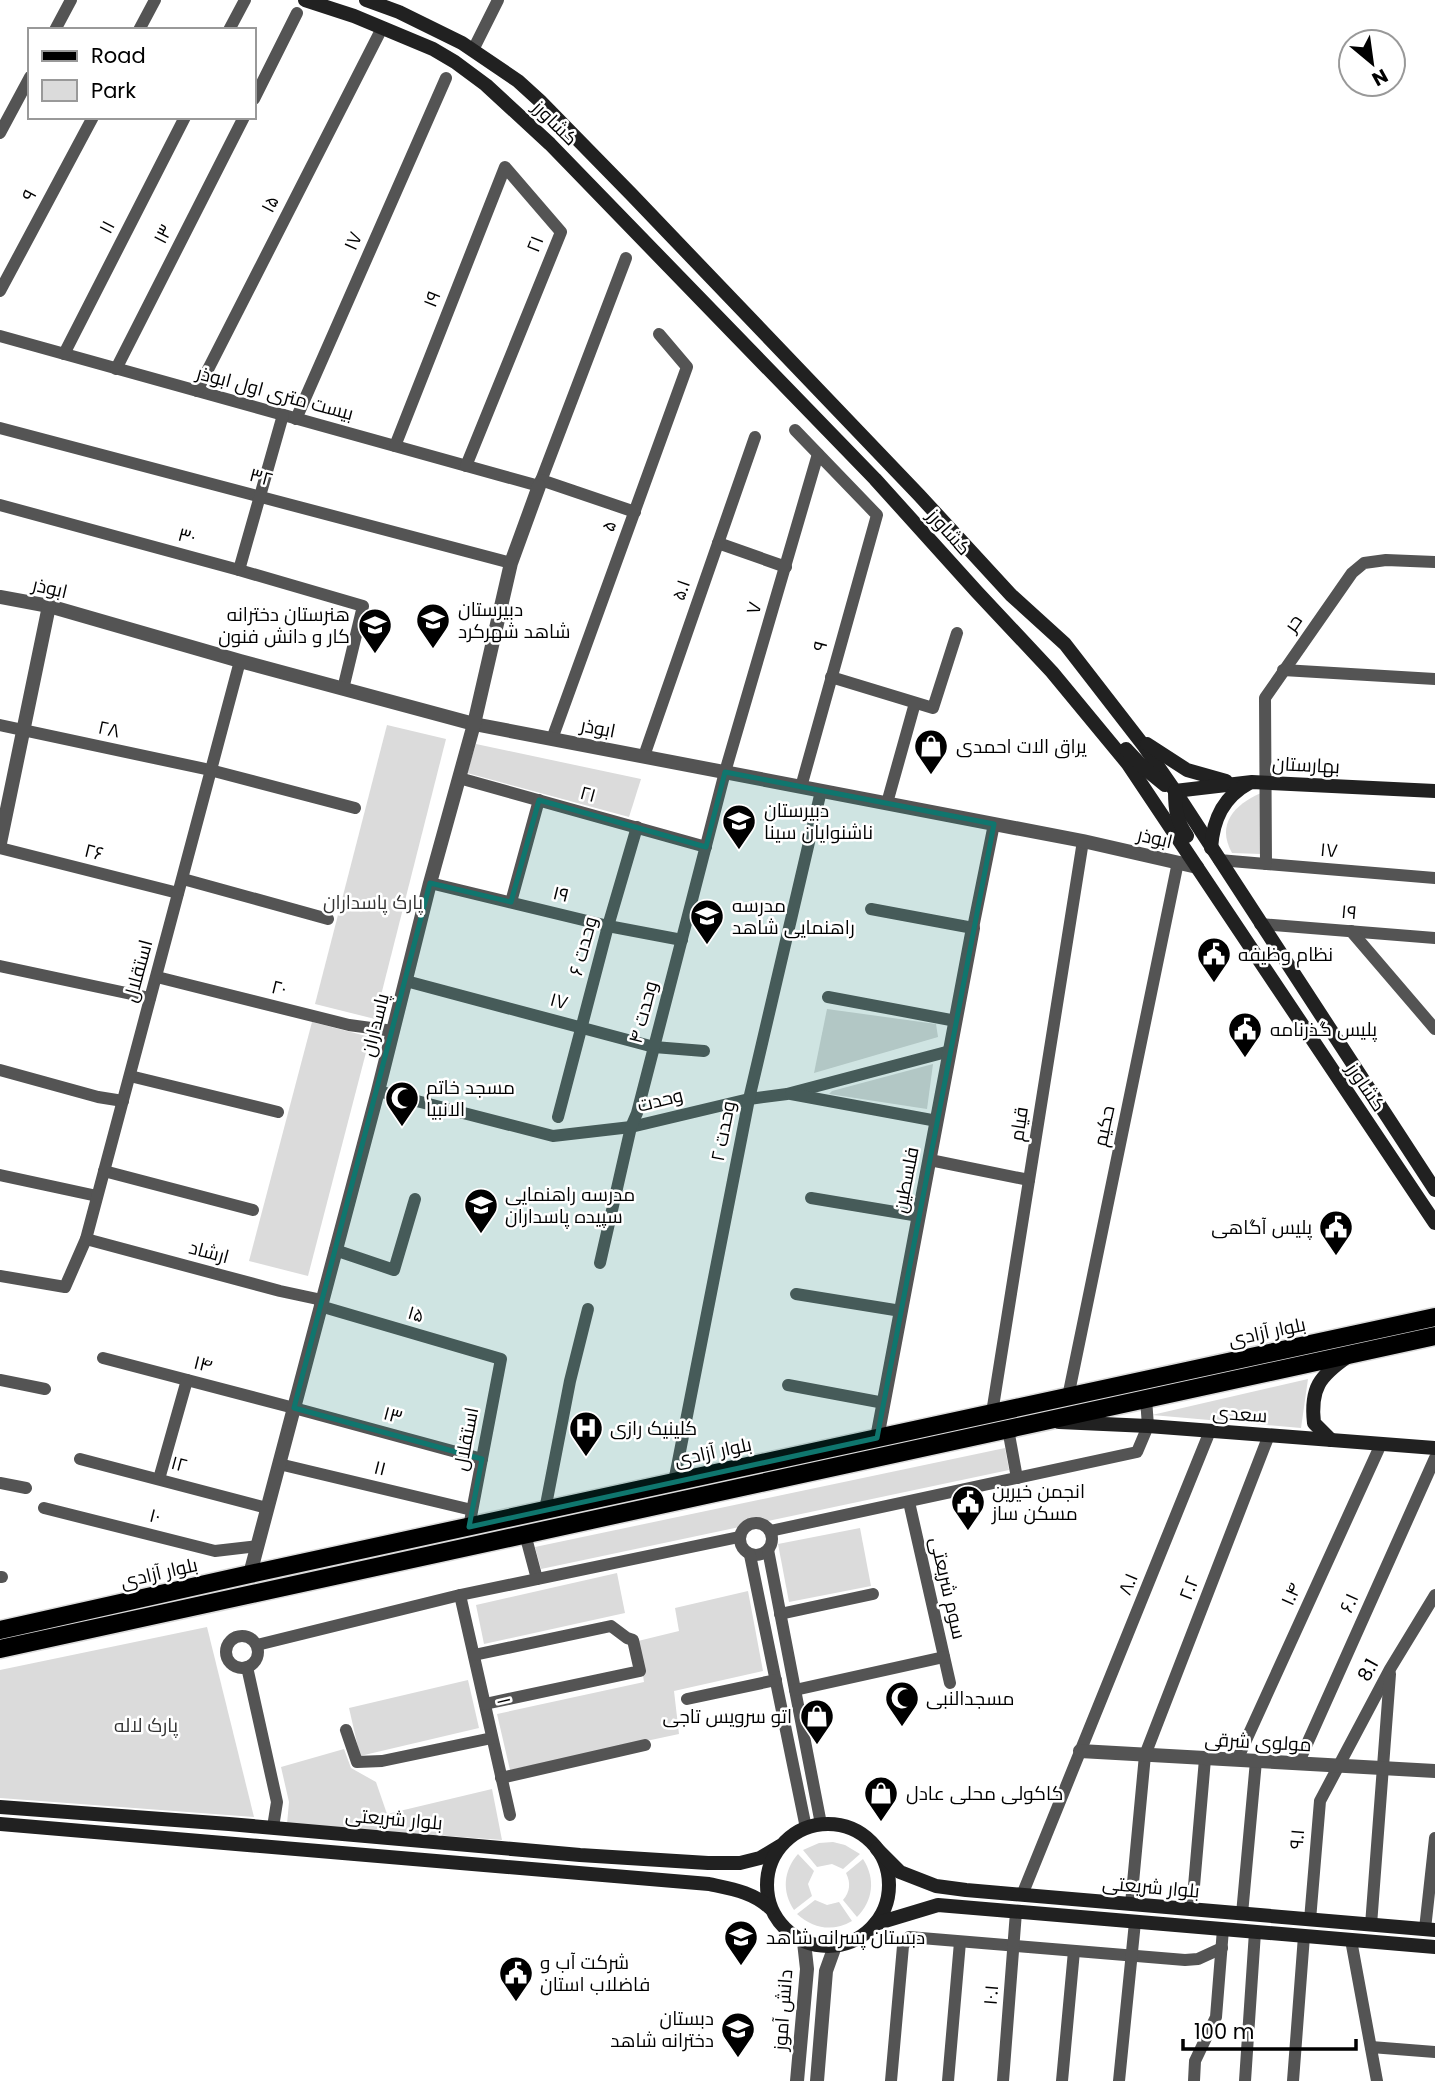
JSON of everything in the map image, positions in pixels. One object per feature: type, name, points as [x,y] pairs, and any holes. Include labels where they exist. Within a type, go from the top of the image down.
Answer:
[{"type":"main road","name":"کشاورز","points":[[366,0],[411,18],[473,50],[518,81],[540,101],[919,495],[1011,595],[1065,644],[1175,791],[1435,1190]]},
{"type":"main road","name":"کشاورز","points":[[301,6],[354,16],[433,49],[486,85],[550,144],[904,510],[1052,672],[1128,764],[1435,1223]]},
{"type":"main road","points":[[904,510],[919,495]]},
{"type":"main road","points":[[1052,672],[1143,767],[1175,791],[1178,822],[1236,914],[1248,944]]},
{"type":"main road","points":[[1136,736],[1187,770],[1220,780],[1259,782]]},
{"type":"main road","points":[[1215,854],[1212,831],[1221,810],[1233,794],[1259,782]]},
{"type":"main road","name":"بهارستان","points":[[1175,791],[1259,782],[1435,791]]},
{"type":"main road","points":[[1340,1082],[1357,1071]]},
{"type":"main road","points":[[1406,1324],[1435,1311]]},
{"type":"main road","name":"بلوار آزادی","points":[[0,1630],[250,1574],[471,1518],[545,1510],[1435,1317]]},
{"type":"main road","name":"بلوار آزادی","points":[[0,1649],[1435,1336]]},
{"type":"main road","points":[[1331,1440],[1314,1423],[1315,1399],[1324,1375],[1351,1354]]},
{"type":"main road","name":"سعدی","points":[[1043,1422],[1148,1426],[1435,1448]]},
{"type":"main road","points":[[736,1469],[740,1488]]},
{"type":"main road","name":"بلوار شریعتی","points":[[0,1807],[273,1827],[580,1855],[708,1863],[740,1863],[760,1858],[780,1846]]},
{"type":"main road","name":"بلوار شریعتی","points":[[0,1824],[709,1884],[759,1897],[770,1908]]},
{"type":"main road","points":[[821,1824],[853,1829],[866,1837],[885,1863],[889,1878],[889,1895],[875,1924],[864,1935],[835,1946],[804,1942],[790,1934],[778,1922],[770,1908],[766,1892],[771,1860],[780,1846],[806,1828],[821,1824]]},
{"type":"main road","name":"بلوار شریعتی","points":[[877,1849],[900,1872],[936,1886],[1430,1930]]},
{"type":"main road","points":[[936,1886],[929,1891],[929,1897],[938,1905]]},
{"type":"main road","name":"بلوار شریعتی","points":[[875,1924],[938,1905],[1435,1947]]},
{"type":"street","points":[[56,28],[71,0]]},
{"type":"street","points":[[140,28],[155,0]]},
{"type":"street","points":[[230,28],[245,0]]},
{"type":"street","points":[[473,50],[498,0]]},
{"type":"street","points":[[256,95],[301,6]]},
{"type":"street","name":"۱۵","points":[[197,391],[379,34]]},
{"type":"street","name":"۱۷","points":[[239,570],[259,496],[289,417],[446,78]]},
{"type":"street","points":[[0,133],[28,81]]},
{"type":"street","name":"۹","points":[[0,290],[92,119]]},
{"type":"street","name":"۱۱","points":[[64,354],[184,119]]},
{"type":"street","name":"۱۳","points":[[116,369],[243,119]]},
{"type":"street","name":"۱۹","points":[[395,446],[505,167],[561,232]]},
{"type":"street","name":"۲۱","points":[[466,466],[561,232]]},
{"type":"street","points":[[540,483],[626,258]]},
{"type":"street","name":"۵","points":[[552,739],[687,367],[659,334]]},
{"type":"street","name":"بیست متری اول ابوذر","points":[[0,336],[466,466],[540,483],[635,512]]},
{"type":"street","name":"۳۲","points":[[0,428],[511,563]]},
{"type":"street","points":[[795,430],[818,454]]},
{"type":"street","name":"۵.۱","points":[[644,756],[755,437]]},
{"type":"street","name":"۹","points":[[801,787],[877,515],[818,454]]},
{"type":"street","name":"۷","points":[[726,772],[818,454]]},
{"type":"street","name":"پاسداران","points":[[250,1574],[474,724],[511,563],[540,483]]},
{"type":"street","name":"۳۰","points":[[0,505],[363,606],[343,689]]},
{"type":"street","points":[[718,543],[786,566]]},
{"type":"street","name":"حر","points":[[1259,782],[1265,698],[1352,573],[1364,563],[1386,560],[1435,562]]},
{"type":"street","name":"ابوذر","points":[[0,597],[49,606],[474,724],[1083,841],[1197,867]]},
{"type":"street","points":[[0,846],[49,606]]},
{"type":"street","points":[[831,677],[933,708],[957,633]]},
{"type":"street","name":"استقلال","points":[[0,1276],[65,1287],[86,1239],[240,661]]},
{"type":"street","points":[[1283,670],[1435,679]]},
{"type":"street","points":[[887,803],[915,703]]},
{"type":"street","name":"۲۸","points":[[0,725],[210,770],[355,808]]},
{"type":"street","name":"وحدت ۴","points":[[600,1263],[631,1127],[726,772]]},
{"type":"street","name":"۲۱","points":[[459,778],[706,847]]},
{"type":"street","points":[[1259,782],[1266,864]]},
{"type":"street","name":"وحدت ۲","points":[[674,1482],[748,1099],[821,791]]},
{"type":"street","points":[[510,902],[539,800]]},
{"type":"street","points":[[870,909],[973,928],[994,824]]},
{"type":"street","name":"وحدت ۶","points":[[558,1117],[637,827]]},
{"type":"street","name":"قیام","points":[[992,1413],[1083,841]]},
{"type":"street","name":"۲۶","points":[[0,846],[178,893]]},
{"type":"street","name":"۱۷","points":[[1215,854],[1266,864],[1435,878]]},
{"type":"street","name":"حکیم","points":[[1068,1397],[1178,862]]},
{"type":"street","points":[[183,879],[328,919]]},
{"type":"street","name":"۱۹","points":[[430,883],[608,926],[682,940]]},
{"type":"street","name":"۱۹","points":[[1260,924],[1435,938]]},
{"type":"street","name":"فلسطین","points":[[877,1438],[973,928]]},
{"type":"street","points":[[1351,931],[1435,1029]]},
{"type":"street","points":[[0,967],[150,998]]},
{"type":"street","name":"۲۰","points":[[157,977],[349,1025],[393,1031]]},
{"type":"street","name":"۱۷","points":[[406,981],[654,1047],[704,1051]]},
{"type":"street","points":[[828,997],[956,1021]]},
{"type":"street","name":"وحدت","points":[[378,1091],[553,1136],[631,1127],[748,1099],[787,1094],[950,1051]]},
{"type":"street","points":[[0,1070],[98,1097],[123,1101]]},
{"type":"street","points":[[130,1076],[278,1112]]},
{"type":"street","points":[[787,1094],[937,1121]]},
{"type":"street","points":[[930,1160],[1029,1180]]},
{"type":"street","points":[[104,1171],[253,1210]]},
{"type":"street","points":[[0,1175],[97,1196]]},
{"type":"street","points":[[811,1198],[919,1216]]},
{"type":"street","points":[[335,1250],[394,1270],[415,1199]]},
{"type":"street","name":"ارشاد","points":[[86,1239],[321,1303]]},
{"type":"street","points":[[796,1294],[901,1311]]},
{"type":"street","name":"۱۵","points":[[321,1303],[501,1359]]},
{"type":"street","points":[[545,1510],[569,1381],[588,1309]]},
{"type":"street","name":"۱۴","points":[[103,1358],[294,1408]]},
{"type":"street","name":"استقلال","points":[[471,1518],[501,1359]]},
{"type":"street","points":[[0,1380],[45,1389]]},
{"type":"street","points":[[159,1479],[187,1380]]},
{"type":"street","points":[[788,1385],[884,1403]]},
{"type":"street","points":[[770,1531],[1138,1452],[1148,1426],[1146,1399]]},
{"type":"street","name":"۱۳","points":[[294,1408],[482,1459]]},
{"type":"street","points":[[1008,1429],[1017,1478]]},
{"type":"street","name":"۸.۱","points":[[1022,1895],[1210,1431]]},
{"type":"street","name":"۲.۲","points":[[1145,1755],[1269,1436]]},
{"type":"street","name":"۱.۴","points":[[1237,1760],[1381,1444]]},
{"type":"street","name":"۶.۱","points":[[1298,1764],[1435,1458]]},
{"type":"street","name":"۱۲","points":[[80,1459],[267,1508]]},
{"type":"street","name":"۱۱","points":[[279,1464],[471,1518]]},
{"type":"street","points":[[0,1483],[26,1488]]},
{"type":"street","name":"سوم شریعتی","points":[[909,1502],[950,1683]]},
{"type":"street","name":"۱۰","points":[[44,1508],[215,1551],[258,1545]]},
{"type":"street","points":[[750,1555],[760,1555],[768,1550],[772,1541],[770,1531],[762,1524],[752,1523],[744,1528],[739,1537],[742,1548],[750,1555],[806,1828]]},
{"type":"street","points":[[525,1534],[537,1579]]},
{"type":"street","points":[[257,1645],[460,1595],[739,1537]]},
{"type":"street","points":[[768,1550],[821,1824]]},
{"type":"street","points":[[780,1614],[873,1594]]},
{"type":"street","name":"۱","points":[[460,1595],[510,1815]]},
{"type":"street","name":"8.1","points":[[1338,1766],[1435,1595]]},
{"type":"street","points":[[474,1655],[611,1626],[633,1640],[640,1671],[485,1704]]},
{"type":"street","points":[[239,1636],[250,1637],[257,1645],[256,1660],[247,1667],[232,1665],[226,1656],[229,1641],[239,1636]]},
{"type":"street","points":[[795,1690],[944,1657]]},
{"type":"street","points":[[247,1667],[277,1802],[273,1827]]},
{"type":"street","points":[[1371,1925],[1391,1669]]},
{"type":"street","points":[[687,1699],[776,1680]]},
{"type":"street","points":[[346,1730],[357,1762],[382,1761],[492,1738]]},
{"type":"street","points":[[501,1778],[645,1745]]},
{"type":"street","name":"مولوی شرقی","points":[[1080,1751],[1435,1771]]},
{"type":"street","points":[[1131,1904],[1145,1755]]},
{"type":"street","points":[[1192,1909],[1205,1759]]},
{"type":"street","points":[[1242,1914],[1256,1761]]},
{"type":"street","name":"۹.۱","points":[[1310,1920],[1320,1801],[1338,1766]]},
{"type":"street","points":[[1430,1930],[1435,1838]]},
{"type":"street","name":"۱۰.۱","points":[[1003,2081],[1016,1912]]},
{"type":"street","points":[[1119,2081],[1135,1922]]},
{"type":"street","points":[[1194,2081],[1195,2061],[1216,2017],[1223,1929]]},
{"type":"street","points":[[1245,2081],[1255,1932]]},
{"type":"street","points":[[1293,2081],[1304,1936]]},
{"type":"street","points":[[891,2081],[903,1946],[909,1937],[1185,1960],[1198,1959],[1222,1948]]},
{"type":"street","points":[[1352,1940],[1377,2081]]},
{"type":"street","name":"دانش آموز","points":[[797,2081],[807,1969],[804,1942]]},
{"type":"street","points":[[948,2081],[960,1942]]},
{"type":"street","name":"دانش آموز","points":[[817,2081],[826,1971],[835,1946]]},
{"type":"street","points":[[1062,2081],[1074,1951]]},
{"type":"street","points":[[1371,2047],[1435,2052]]},
{"type":"highlighted area","points":[[725,772],[994,824],[877,1438],[469,1527],[482,1459],[294,1408],[430,883],[511,902],[539,800],[706,847]]},
{"type":"green space","name":"پارک پاسداران","points":[[387,725],[446,739],[375,1019],[315,1004]]},
{"type":"green space","points":[[476,744],[641,779],[629,817],[467,773]]},
{"type":"green space","points":[[1261,793],[1261,854],[1232,853],[1226,833],[1230,817],[1243,803]]},
{"type":"green space","points":[[827,1009],[936,1024],[938,1037],[814,1073]]},
{"type":"green space","points":[[312,1022],[370,1037],[308,1276],[249,1261]]},
{"type":"green space","points":[[933,1064],[927,1109],[829,1094],[832,1091]]},
{"type":"green space","points":[[1308,1379],[1301,1428],[1152,1415]]},
{"type":"green space","points":[[1005,1448],[1009,1470],[541,1569],[535,1547]]},
{"type":"green space","points":[[860,1528],[871,1586],[789,1602],[778,1544]]},
{"type":"green space","points":[[617,1573],[625,1613],[484,1644],[476,1605]]},
{"type":"green space","points":[[748,1591],[763,1671],[674,1691],[679,1734],[510,1770],[497,1714],[644,1682],[638,1641],[679,1631],[675,1608]]},
{"type":"green space","name":"پارک لاله","points":[[207,1627],[254,1817],[0,1798],[0,1670]]},
{"type":"green space","points":[[468,1680],[479,1728],[360,1756],[349,1708]]},
{"type":"green space","points":[[344,1749],[351,1768],[376,1782],[387,1814],[492,1789],[502,1840],[287,1824],[289,1802],[281,1767]]},
{"type":"green space","points":[[819,1843],[845,1845],[860,1854],[843,1869],[832,1864],[817,1867],[803,1850]]},
{"type":"green space","points":[[798,1854],[814,1871],[808,1884],[812,1896],[794,1910],[787,1896],[786,1882],[789,1867]]},
{"type":"green space","points":[[863,1859],[870,1874],[871,1889],[867,1904],[857,1917],[843,1900],[849,1887],[846,1873]]},
{"type":"green space","points":[[815,1900],[827,1905],[839,1902],[852,1921],[831,1928],[817,1926],[797,1914]]},
{"type":"place","name":"دبیرستان‌ شاهد شهرکرد","points":[[433,650]]},
{"type":"place","name":"هنرستان دخترانه کار و دانش فنون","points":[[375,655]]},
{"type":"place","name":"یراق الات احمدی","points":[[931,776]]},
{"type":"place","name":"دبیرستان ناشنوایان سینا","points":[[739,851]]},
{"type":"place","name":"مدرسه راهنمایی شاهد","points":[[707,946]]},
{"type":"place","name":"نظام وظیفه","points":[[1214,984]]},
{"type":"place","name":"پلیس گذرنامه","points":[[1245,1059]]},
{"type":"place","name":"مسجد خاتم الانبیا","points":[[402,1128]]},
{"type":"place","name":"مدرسه راهنمایی سپیده پاسداران","points":[[481,1235]]},
{"type":"place","name":"پلیس آگاهی","points":[[1336,1257]]},
{"type":"place","name":"کلینیک رازی","points":[[586,1458]]},
{"type":"place","name":"انجمن خیرین مسکن ساز","points":[[968,1532]]},
{"type":"place","name":"مسجدالنبی","points":[[902,1728]]},
{"type":"place","name":"اتو سرویس تاجی","points":[[817,1746]]},
{"type":"place","name":"کاکولی محلی عادل","points":[[881,1823]]},
{"type":"place","name":"دبستان پسرانه شاهد","points":[[741,1967]]},
{"type":"place","name":"شرکت آب و فاضلاب استان","points":[[516,2003]]},
{"type":"place","name":"دبستان دخترانه شاهد","points":[[738,2059]]}]
